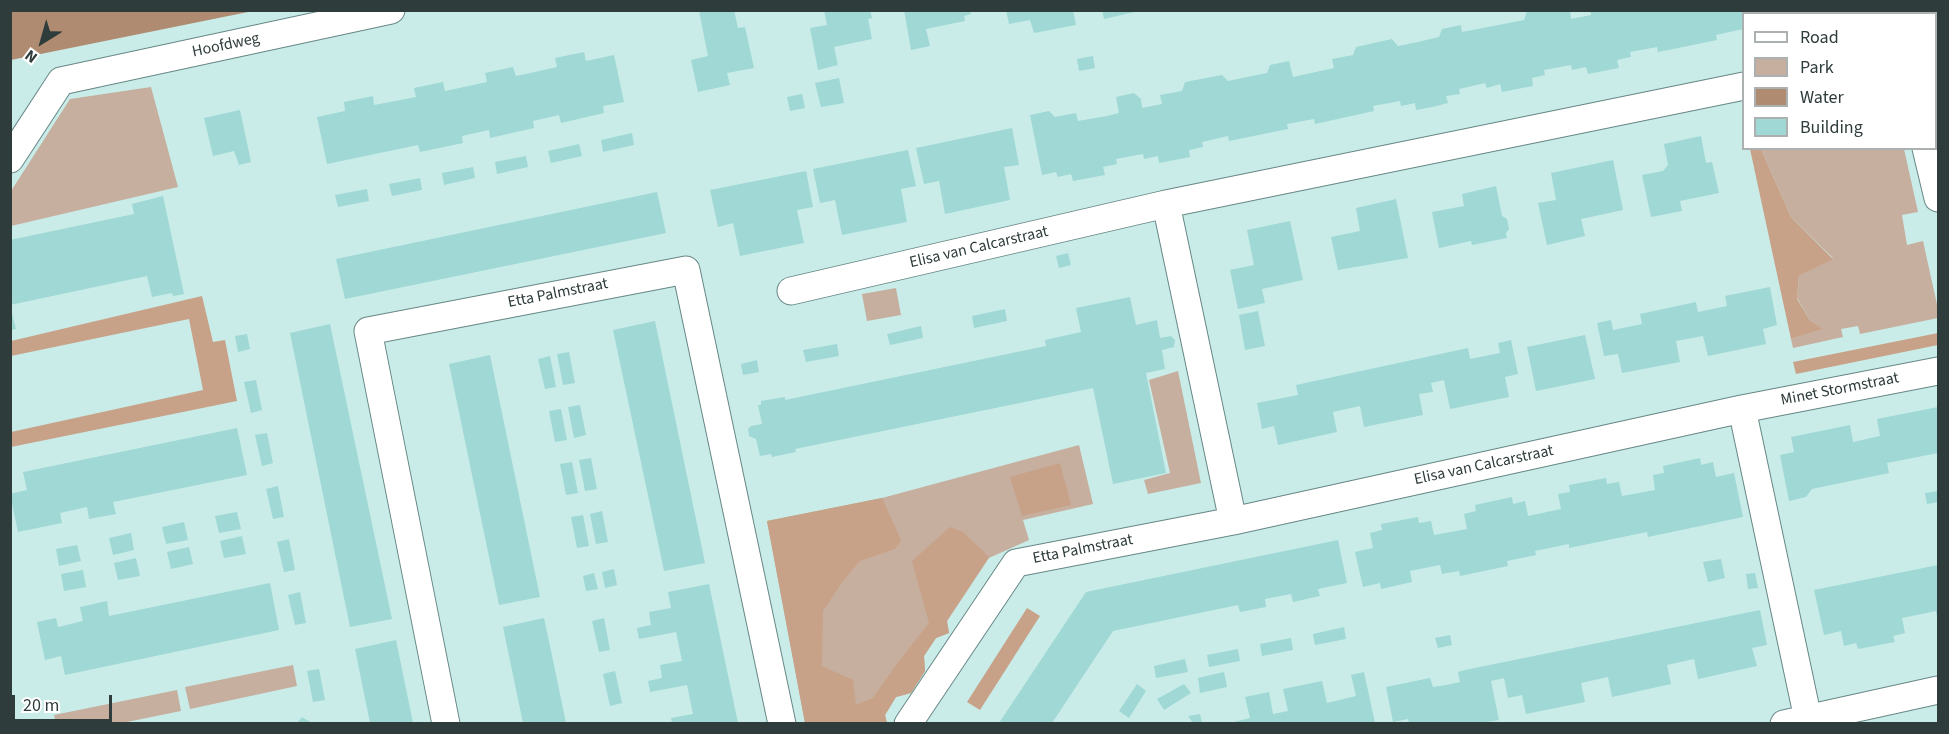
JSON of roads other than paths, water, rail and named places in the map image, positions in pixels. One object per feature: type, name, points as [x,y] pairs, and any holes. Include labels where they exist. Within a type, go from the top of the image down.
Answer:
[{"type":"street","name":"Hoofdweg","points":[[10,159],[61,81],[390,10]]},
{"type":"street","name":"Elisa van Calcarstraat","points":[[791,291],[1166,204],[1742,87]]},
{"type":"street","points":[[1926,150],[1938,198]]},
{"type":"street","points":[[1166,204],[1233,521]]},
{"type":"street","name":"Etta Palmstraat","points":[[446,723],[368,331],[686,270],[782,723]]},
{"type":"street","name":"Minet Stormstraat","points":[[1742,410],[1938,371]]},
{"type":"street","name":"Elisa van Calcarstraat","points":[[1233,521],[1742,410]]},
{"type":"street","points":[[1742,410],[1796,721],[1938,690]]},
{"type":"street","name":"Etta Palmstraat","points":[[908,723],[1016,563],[1233,521]]},
{"type":"water","points":[[11,10],[253,11],[11,60]]}]
